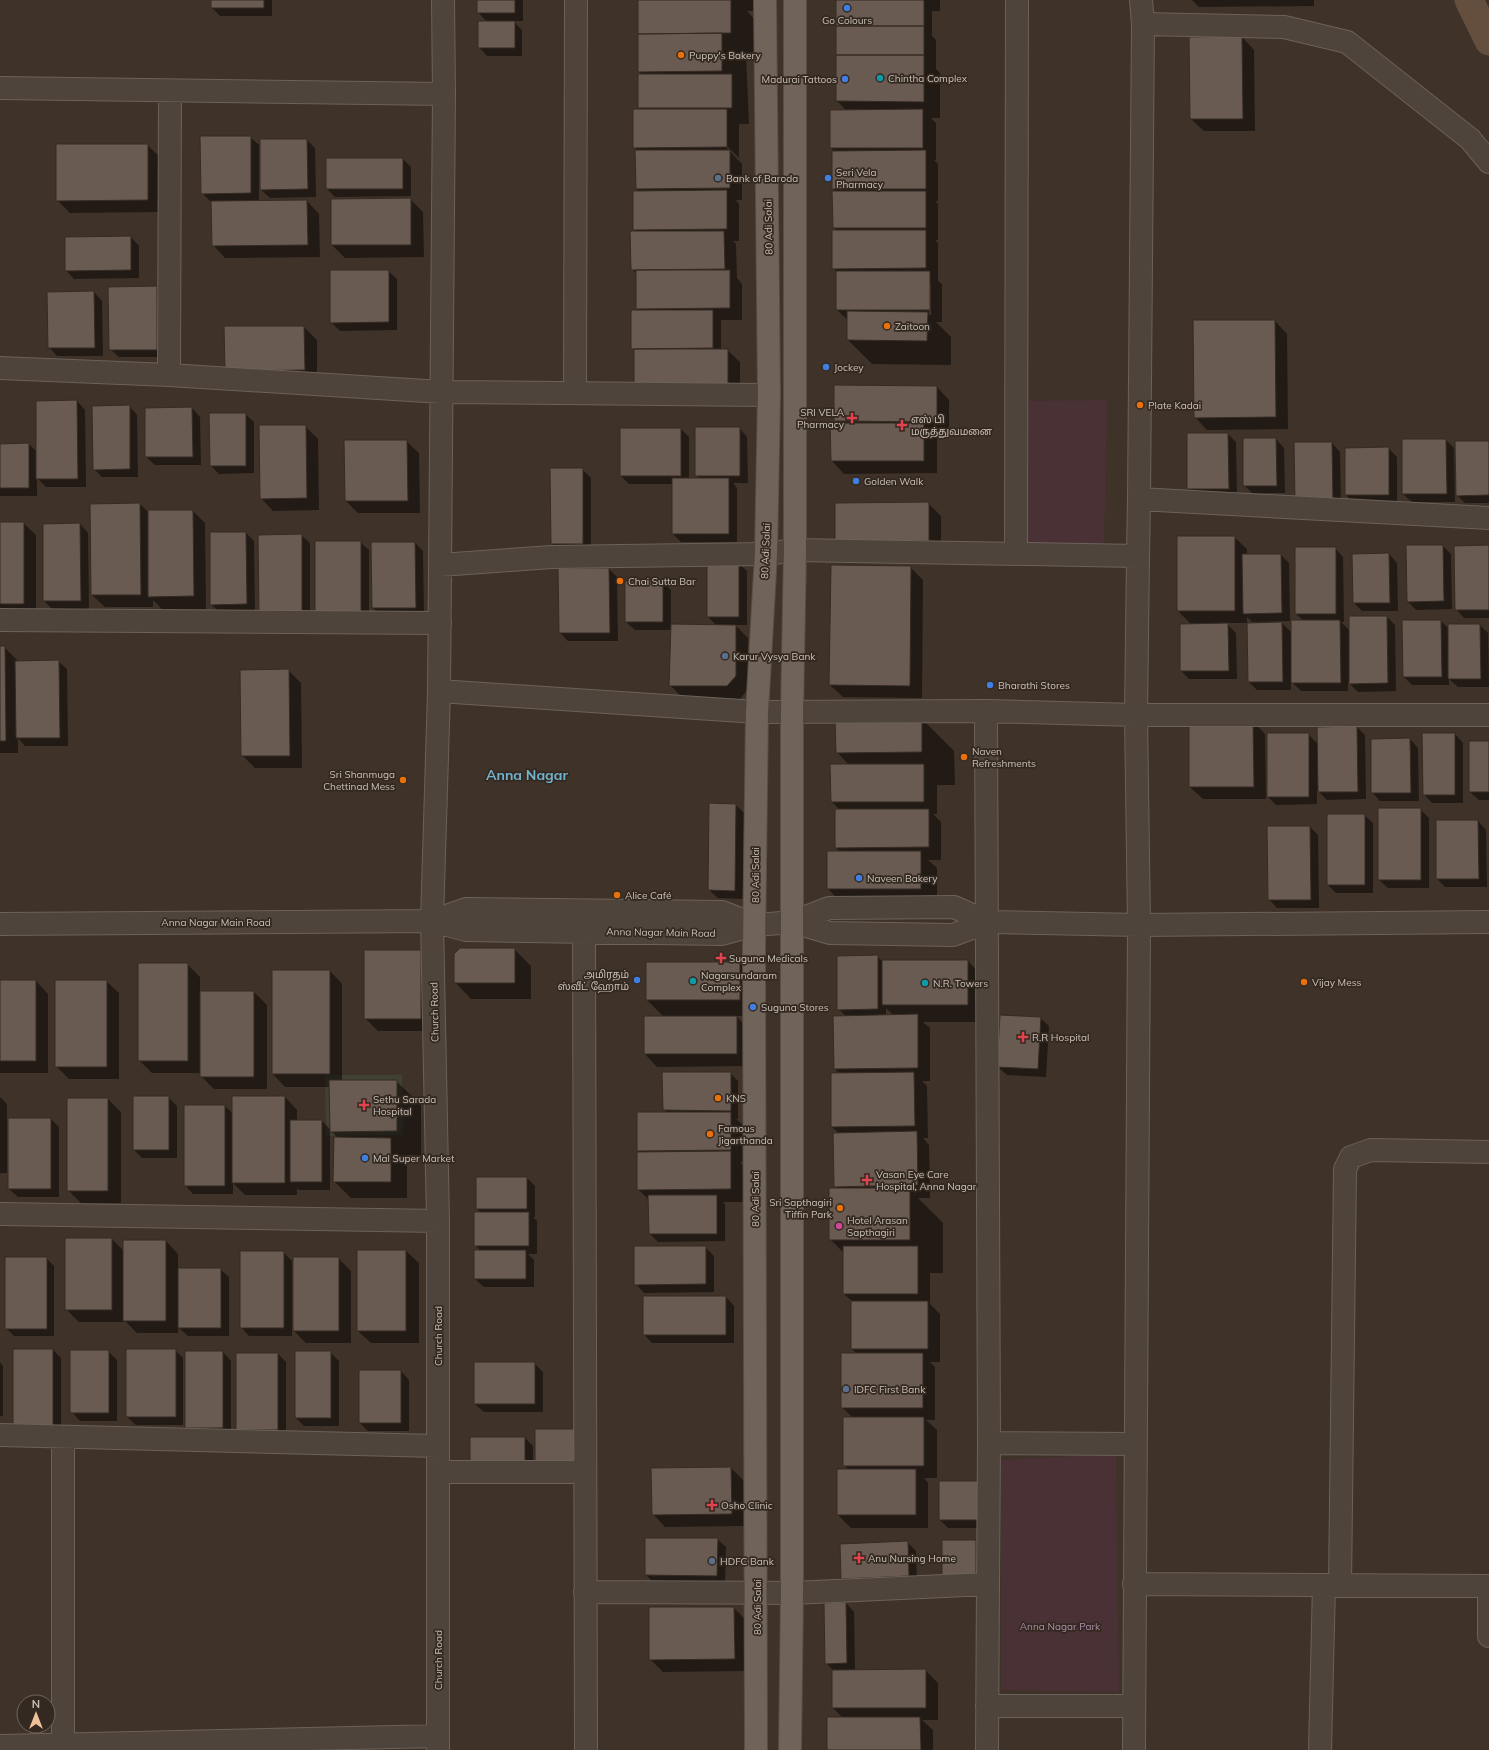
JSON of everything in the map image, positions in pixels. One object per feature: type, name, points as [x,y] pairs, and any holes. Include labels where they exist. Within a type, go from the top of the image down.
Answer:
[{"type":"main road","name":"80 Adi Salai","points":[[756,1750],[755,925],[757,712],[766,554],[769,395],[765,0]]},
{"type":"main road","points":[[790,1750],[792,1593],[792,713],[795,550],[795,0]]},
{"type":"street","name":"Church Road","points":[[438,1743],[438,1221],[432,921],[440,623],[444,94],[443,0]]},
{"type":"street","points":[[575,393],[576,0]]},
{"type":"street","points":[[1016,553],[1017,0]]},
{"type":"street","points":[[1134,1750],[1134,1444],[1138,925],[1136,715],[1143,24],[1141,0]]},
{"type":"street","points":[[1143,24],[1284,27],[1347,42],[1470,139],[1489,162]]},
{"type":"street","points":[[0,88],[444,94]]},
{"type":"street","points":[[169,375],[170,91]]},
{"type":"street","points":[[0,368],[169,375],[442,392],[769,395]]},
{"type":"street","points":[[1139,499],[1489,518]]},
{"type":"street","points":[[440,565],[551,557],[766,554],[795,550],[1138,556]]},
{"type":"street","points":[[0,620],[440,623]]},
{"type":"street","points":[[439,691],[792,713],[986,711],[1136,715],[1489,715]]},
{"type":"street","points":[[986,711],[989,1443],[987,1750]]},
{"type":"street","name":"Anna Nagar Main Road","points":[[432,921],[466,909],[707,911],[722,912],[755,925]]},
{"type":"street","name":"Anna Nagar Main Road","points":[[0,924],[432,921],[466,930],[722,934],[755,925]]},
{"type":"street","points":[[755,925],[793,922],[830,933],[953,935],[988,922],[1138,925],[1489,922]]},
{"type":"street","points":[[584,931],[586,1750]]},
{"type":"street","points":[[1320,1750],[1332,1585],[1346,1169],[1351,1157],[1371,1150],[1489,1152]]},
{"type":"street","points":[[0,1214],[438,1221]]},
{"type":"street","points":[[0,1435],[438,1446]]},
{"type":"street","points":[[63,1437],[63,1746]]},
{"type":"street","points":[[989,1443],[1134,1444]]},
{"type":"street","points":[[438,1472],[585,1472]]},
{"type":"street","points":[[585,1592],[792,1593],[988,1584]]},
{"type":"street","points":[[1134,1584],[1489,1586],[1489,1636]]},
{"type":"street","points":[[987,1706],[1134,1706]]},
{"type":"street","points":[[0,1746],[438,1743]]},
{"type":"shaded area","name":"Sethu Sarada Hospital","points":[[325,1075],[402,1075],[403,1135],[326,1136]]},
{"type":"green space","points":[[1107,400],[1104,547],[1005,544],[1006,401]]},
{"type":"green space","name":"Anna Nagar Park","points":[[1116,1454],[1119,1692],[1001,1690],[1001,1460]]},
{"type":"building","points":[[211,0],[264,0],[264,8],[211,8]]},
{"type":"building","points":[[477,0],[515,0],[515,13],[477,13]]},
{"type":"building","points":[[638,0],[731,0],[731,33],[638,34]]},
{"type":"building","points":[[836,0],[924,0],[924,26],[836,26]]},
{"type":"building","points":[[478,21],[515,21],[515,48],[478,48]]},
{"type":"building","points":[[836,26],[924,26],[924,55],[836,55]]},
{"type":"building","points":[[722,33],[722,71],[638,72],[638,34]]},
{"type":"building","points":[[1242,36],[1243,119],[1190,119],[1189,37]]},
{"type":"building","name":"Chintha Complex","points":[[836,55],[924,55],[924,102],[836,101]]},
{"type":"building","points":[[638,74],[732,74],[732,108],[638,108]]},
{"type":"building","points":[[633,109],[727,109],[727,147],[633,148]]},
{"type":"building","points":[[923,109],[923,148],[830,148],[830,110]]},
{"type":"building","points":[[200,136],[251,136],[251,193],[201,194]]},
{"type":"building","points":[[260,139],[307,139],[308,189],[260,190]]},
{"type":"building","points":[[56,144],[148,144],[148,200],[56,201]]},
{"type":"building","points":[[635,150],[730,150],[730,188],[636,189]]},
{"type":"building","points":[[926,150],[926,189],[832,189],[832,151]]},
{"type":"building","points":[[326,158],[403,158],[403,189],[326,189]]},
{"type":"building","points":[[727,190],[727,229],[633,230],[633,191]]},
{"type":"building","points":[[832,191],[926,191],[926,228],[833,228]]},
{"type":"building","points":[[411,198],[411,245],[331,245],[331,199]]},
{"type":"building","points":[[307,200],[308,245],[212,246],[211,201]]},
{"type":"building","points":[[832,230],[926,230],[926,268],[832,269]]},
{"type":"building","points":[[630,231],[724,231],[725,269],[631,270]]},
{"type":"building","points":[[131,236],[131,270],[65,271],[65,237]]},
{"type":"building","points":[[330,270],[389,270],[389,322],[330,323]]},
{"type":"building","points":[[636,270],[730,270],[730,308],[636,309]]},
{"type":"building","points":[[836,271],[930,271],[930,310],[836,310]]},
{"type":"building","points":[[157,286],[157,350],[109,350],[108,287]]},
{"type":"building","points":[[94,291],[95,348],[48,348],[47,292]]},
{"type":"building","points":[[631,310],[713,310],[713,348],[631,349]]},
{"type":"building","name":"Zaitoon","points":[[847,311],[928,312],[927,341],[847,340]]},
{"type":"building","points":[[1193,320],[1275,320],[1276,417],[1194,418]]},
{"type":"building","points":[[224,326],[304,326],[305,370],[225,371]]},
{"type":"building","points":[[634,349],[728,349],[728,387],[634,388]]},
{"type":"building","points":[[834,385],[937,386],[937,422],[834,421]]},
{"type":"building","points":[[77,400],[78,479],[36,479],[36,401]]},
{"type":"building","points":[[130,405],[130,469],[93,470],[92,406]]},
{"type":"building","points":[[192,407],[193,457],[145,457],[145,408]]},
{"type":"building","points":[[209,413],[246,413],[246,466],[210,466]]},
{"type":"building","points":[[830,423],[924,423],[924,461],[831,461]]},
{"type":"building","points":[[259,425],[306,425],[307,498],[260,499]]},
{"type":"building","points":[[695,427],[740,427],[740,476],[695,476]]},
{"type":"building","points":[[620,428],[681,428],[681,476],[620,476]]},
{"type":"building","points":[[1187,433],[1228,433],[1229,489],[1187,489]]},
{"type":"building","points":[[1243,438],[1276,438],[1277,486],[1243,486]]},
{"type":"building","points":[[1402,439],[1446,439],[1447,494],[1402,494]]},
{"type":"building","points":[[344,440],[407,440],[408,501],[345,501]]},
{"type":"building","points":[[1455,441],[1489,441],[1489,495],[1456,496]]},
{"type":"building","points":[[1294,442],[1332,442],[1333,501],[1295,501]]},
{"type":"building","points":[[29,443],[29,488],[0,488],[0,444]]},
{"type":"building","points":[[1389,447],[1389,495],[1345,495],[1345,448]]},
{"type":"building","points":[[550,468],[583,468],[583,544],[551,544]]},
{"type":"building","points":[[672,478],[729,478],[729,534],[672,534]]},
{"type":"building","points":[[929,502],[929,541],[835,541],[835,503]]},
{"type":"building","points":[[140,503],[141,595],[91,595],[90,504]]},
{"type":"building","points":[[148,510],[193,510],[194,596],[148,597]]},
{"type":"building","points":[[0,522],[24,522],[24,604],[0,604]]},
{"type":"building","points":[[80,523],[81,601],[43,601],[43,524]]},
{"type":"building","points":[[210,532],[246,532],[247,604],[210,605]]},
{"type":"building","points":[[302,534],[302,612],[259,612],[258,535]]},
{"type":"building","points":[[1177,536],[1235,536],[1235,611],[1177,611]]},
{"type":"building","points":[[315,541],[361,541],[361,614],[315,614]]},
{"type":"building","points":[[371,542],[415,542],[416,608],[372,608]]},
{"type":"building","points":[[1406,545],[1443,545],[1444,601],[1407,602]]},
{"type":"building","points":[[1489,545],[1489,610],[1455,610],[1454,546]]},
{"type":"building","points":[[1295,547],[1336,547],[1336,614],[1295,614]]},
{"type":"building","points":[[1389,553],[1390,603],[1353,603],[1352,554]]},
{"type":"building","points":[[1242,554],[1281,554],[1282,613],[1243,614]]},
{"type":"building","points":[[707,562],[739,562],[739,617],[707,617]]},
{"type":"building","points":[[831,565],[911,566],[910,686],[829,685]]},
{"type":"building","points":[[558,568],[609,568],[610,633],[559,633]]},
{"type":"building","points":[[625,581],[663,581],[663,622],[625,622]]},
{"type":"building","points":[[1349,616],[1387,616],[1388,683],[1349,684]]},
{"type":"building","points":[[1291,620],[1340,620],[1341,683],[1291,683]]},
{"type":"building","points":[[1402,620],[1441,620],[1442,677],[1403,677]]},
{"type":"building","points":[[1282,622],[1283,682],[1248,682],[1247,623]]},
{"type":"building","points":[[1228,623],[1229,671],[1180,671],[1180,624]]},
{"type":"building","points":[[671,624],[736,625],[736,676],[727,686],[669,686]]},
{"type":"building","points":[[1448,624],[1480,624],[1481,679],[1448,679]]},
{"type":"building","points":[[0,646],[5,646],[6,741],[0,741]]},
{"type":"building","points":[[59,660],[60,738],[16,738],[15,661]]},
{"type":"building","points":[[289,669],[290,756],[241,756],[240,670]]},
{"type":"building","points":[[922,717],[922,752],[836,753],[835,718]]},
{"type":"building","points":[[1253,720],[1254,787],[1189,787],[1189,721]]},
{"type":"building","points":[[1357,726],[1358,792],[1318,792],[1317,727]]},
{"type":"building","points":[[1267,733],[1309,733],[1309,797],[1267,797]]},
{"type":"building","points":[[1422,733],[1455,733],[1455,795],[1423,795]]},
{"type":"building","points":[[1410,738],[1411,793],[1371,793],[1371,739]]},
{"type":"building","points":[[1469,741],[1489,741],[1489,792],[1469,792]]},
{"type":"building","points":[[830,764],[924,764],[924,802],[831,802]]},
{"type":"building","points":[[709,803],[736,804],[735,891],[708,890]]},
{"type":"building","points":[[1378,808],[1421,808],[1421,880],[1378,880]]},
{"type":"building","points":[[835,809],[929,809],[929,847],[835,848]]},
{"type":"building","points":[[1327,814],[1365,814],[1365,885],[1327,885]]},
{"type":"building","points":[[1436,820],[1478,820],[1479,879],[1436,879]]},
{"type":"building","points":[[1267,826],[1310,826],[1311,900],[1268,900]]},
{"type":"building","points":[[827,851],[921,851],[921,889],[827,889]]},
{"type":"building","points":[[460,948],[515,948],[515,983],[454,983],[454,954]]},
{"type":"building","points":[[364,950],[421,950],[421,1019],[364,1019]]},
{"type":"building","points":[[878,955],[878,1009],[837,1010],[837,956]]},
{"type":"building","name":"N.R. Towers","points":[[882,960],[968,960],[968,1005],[882,1005]]},
{"type":"building","name":"Nagarsundaram Complex","points":[[646,962],[740,962],[740,1000],[646,1000]]},
{"type":"building","points":[[138,963],[188,963],[188,1061],[138,1061]]},
{"type":"building","points":[[272,970],[330,970],[330,1074],[272,1074]]},
{"type":"building","points":[[0,980],[36,980],[36,1061],[0,1061]]},
{"type":"building","points":[[55,980],[107,980],[107,1067],[55,1067]]},
{"type":"building","points":[[200,991],[254,991],[254,1077],[200,1077]]},
{"type":"building","points":[[918,1014],[918,1068],[834,1069],[833,1016]]},
{"type":"building","points":[[1000,1015],[1041,1017],[1038,1069],[997,1067]]},
{"type":"building","points":[[644,1016],[737,1016],[737,1054],[644,1054]]},
{"type":"building","points":[[662,1072],[731,1072],[731,1111],[663,1110]]},
{"type":"building","points":[[914,1072],[915,1126],[831,1127],[831,1073]]},
{"type":"building","name":"Sethu Sarada Hospital","points":[[329,1080],[397,1080],[397,1131],[330,1132]]},
{"type":"building","points":[[133,1096],[169,1096],[169,1150],[133,1150]]},
{"type":"building","points":[[232,1096],[285,1096],[285,1183],[232,1183]]},
{"type":"building","points":[[67,1098],[108,1098],[108,1191],[67,1191]]},
{"type":"building","points":[[184,1105],[225,1105],[225,1186],[184,1186]]},
{"type":"building","points":[[637,1112],[731,1112],[731,1150],[637,1151]]},
{"type":"building","points":[[8,1118],[51,1118],[51,1189],[8,1189]]},
{"type":"building","points":[[290,1120],[322,1120],[322,1182],[290,1182]]},
{"type":"building","points":[[917,1131],[918,1185],[834,1187],[833,1133]]},
{"type":"building","points":[[334,1137],[391,1138],[391,1182],[333,1182]]},
{"type":"building","points":[[731,1151],[731,1189],[637,1190],[637,1152]]},
{"type":"building","points":[[476,1177],[527,1177],[527,1209],[476,1209]]},
{"type":"building","points":[[829,1188],[910,1188],[910,1240],[829,1240]]},
{"type":"building","points":[[648,1195],[717,1195],[717,1234],[649,1234]]},
{"type":"building","points":[[474,1212],[529,1212],[529,1246],[474,1246]]},
{"type":"building","points":[[65,1238],[112,1238],[112,1310],[65,1310]]},
{"type":"building","points":[[123,1240],[166,1240],[166,1321],[123,1321]]},
{"type":"building","points":[[634,1246],[706,1246],[706,1284],[634,1285]]},
{"type":"building","points":[[843,1246],[918,1246],[918,1294],[843,1294]]},
{"type":"building","points":[[357,1250],[406,1250],[406,1331],[357,1331]]},
{"type":"building","points":[[474,1250],[526,1250],[526,1279],[474,1279]]},
{"type":"building","points":[[240,1251],[284,1251],[284,1328],[240,1328]]},
{"type":"building","points":[[5,1257],[47,1257],[47,1329],[5,1329]]},
{"type":"building","points":[[293,1257],[339,1257],[339,1331],[293,1331]]},
{"type":"building","points":[[178,1268],[221,1268],[221,1328],[178,1328]]},
{"type":"building","points":[[643,1296],[726,1296],[726,1335],[643,1335]]},
{"type":"building","points":[[851,1301],[928,1301],[928,1349],[851,1349]]},
{"type":"building","points":[[13,1349],[53,1349],[53,1426],[13,1426]]},
{"type":"building","points":[[126,1349],[176,1349],[176,1417],[126,1417]]},
{"type":"building","points":[[70,1350],[109,1350],[109,1413],[70,1413]]},
{"type":"building","points":[[185,1351],[223,1351],[223,1428],[185,1428]]},
{"type":"building","points":[[295,1351],[331,1351],[331,1418],[295,1418]]},
{"type":"building","points":[[236,1353],[278,1353],[278,1430],[236,1430]]},
{"type":"building","points":[[841,1353],[923,1353],[923,1408],[841,1408]]},
{"type":"building","points":[[474,1362],[535,1362],[535,1404],[474,1404]]},
{"type":"building","points":[[359,1370],[401,1370],[401,1423],[359,1423]]},
{"type":"building","points":[[843,1417],[924,1417],[924,1466],[843,1466]]},
{"type":"building","points":[[535,1429],[578,1429],[578,1461],[535,1461]]},
{"type":"building","points":[[470,1437],[525,1437],[525,1461],[470,1461]]},
{"type":"building","points":[[731,1467],[732,1514],[652,1515],[651,1468]]},
{"type":"building","points":[[837,1469],[916,1469],[916,1515],[837,1515]]},
{"type":"building","points":[[939,1481],[983,1481],[983,1520],[939,1520]]},
{"type":"building","points":[[645,1538],[718,1538],[717,1576],[645,1575]]},
{"type":"building","points":[[942,1540],[976,1540],[976,1582],[942,1582]]},
{"type":"building","points":[[908,1541],[909,1576],[841,1579],[840,1544]]},
{"type":"building","points":[[846,1602],[847,1663],[825,1664],[824,1603]]},
{"type":"building","points":[[649,1607],[734,1607],[735,1659],[649,1660]]},
{"type":"building","points":[[926,1669],[926,1708],[832,1708],[832,1670]]},
{"type":"building","points":[[827,1717],[920,1717],[921,1750],[827,1750]]},
{"type":"waterway","points":[[1469,0],[1489,41]]},
{"type":"place","name":"Go Colours","points":[[847,8]]},
{"type":"place","name":"Puppy's Bakery","points":[[681,55]]},
{"type":"place","name":"Chintha Complex","points":[[880,78]]},
{"type":"place","name":"Madurai Tattoos","points":[[845,79]]},
{"type":"place","name":"Bank of Baroda","points":[[718,178]]},
{"type":"place","name":"Seri Vela Pharmacy","points":[[828,178]]},
{"type":"place","name":"Zaitoon","points":[[887,326]]},
{"type":"place","name":"Jockey","points":[[826,367]]},
{"type":"place","name":"Plate Kadai","points":[[1140,405]]},
{"type":"place","name":"SRI VELA Pharmacy","points":[[852,418]]},
{"type":"place","name":"எஸ் பி மருத்துவமனை","points":[[902,425]]},
{"type":"place","name":"Golden Walk","points":[[856,481]]},
{"type":"place","name":"Chai Sutta Bar","points":[[620,581]]},
{"type":"place","name":"Karur Vysya Bank","points":[[725,656]]},
{"type":"place","name":"Bharathi Stores","points":[[990,685]]},
{"type":"place","name":"Naven Refreshments","points":[[964,757]]},
{"type":"place","name":"Sri Shanmuga Chettinad Mess","points":[[403,780]]},
{"type":"place","name":"Naveen Bakery","points":[[859,878]]},
{"type":"place","name":"Alice Café","points":[[617,895]]},
{"type":"place","name":"Suguna Medicals","points":[[721,958]]},
{"type":"place","name":"அமிரதம் ஸ்வீட் ஹோம்","points":[[637,980]]},
{"type":"place","name":"Nagarsundaram Complex","points":[[693,981]]},
{"type":"place","name":"Vijay Mess","points":[[1304,982]]},
{"type":"place","name":"N.R. Towers","points":[[925,983]]},
{"type":"place","name":"Suguna Stores","points":[[753,1007]]},
{"type":"place","name":"R.R Hospital","points":[[1023,1037]]},
{"type":"place","name":"KNS","points":[[718,1098]]},
{"type":"place","name":"Sethu Sarada Hospital","points":[[364,1105]]},
{"type":"place","name":"Famous Jigarthanda","points":[[710,1134]]},
{"type":"place","name":"Mal Super Market","points":[[365,1158]]},
{"type":"place","name":"Vasan Eye Care Hospital, Anna Nagar","points":[[867,1180]]},
{"type":"place","name":"Sri Sapthagiri Tiffin Park","points":[[840,1208]]},
{"type":"place","name":"Hotel Arasan Sapthagiri","points":[[839,1226]]},
{"type":"place","name":"IDFC First Bank","points":[[846,1389]]},
{"type":"place","name":"Osho Clinic","points":[[712,1505]]},
{"type":"place","name":"Anu Nursing Home","points":[[859,1558]]},
{"type":"place","name":"HDFC Bank","points":[[712,1561]]},
{"type":"district","name":"Anna Nagar","points":[[527,775]]}]
